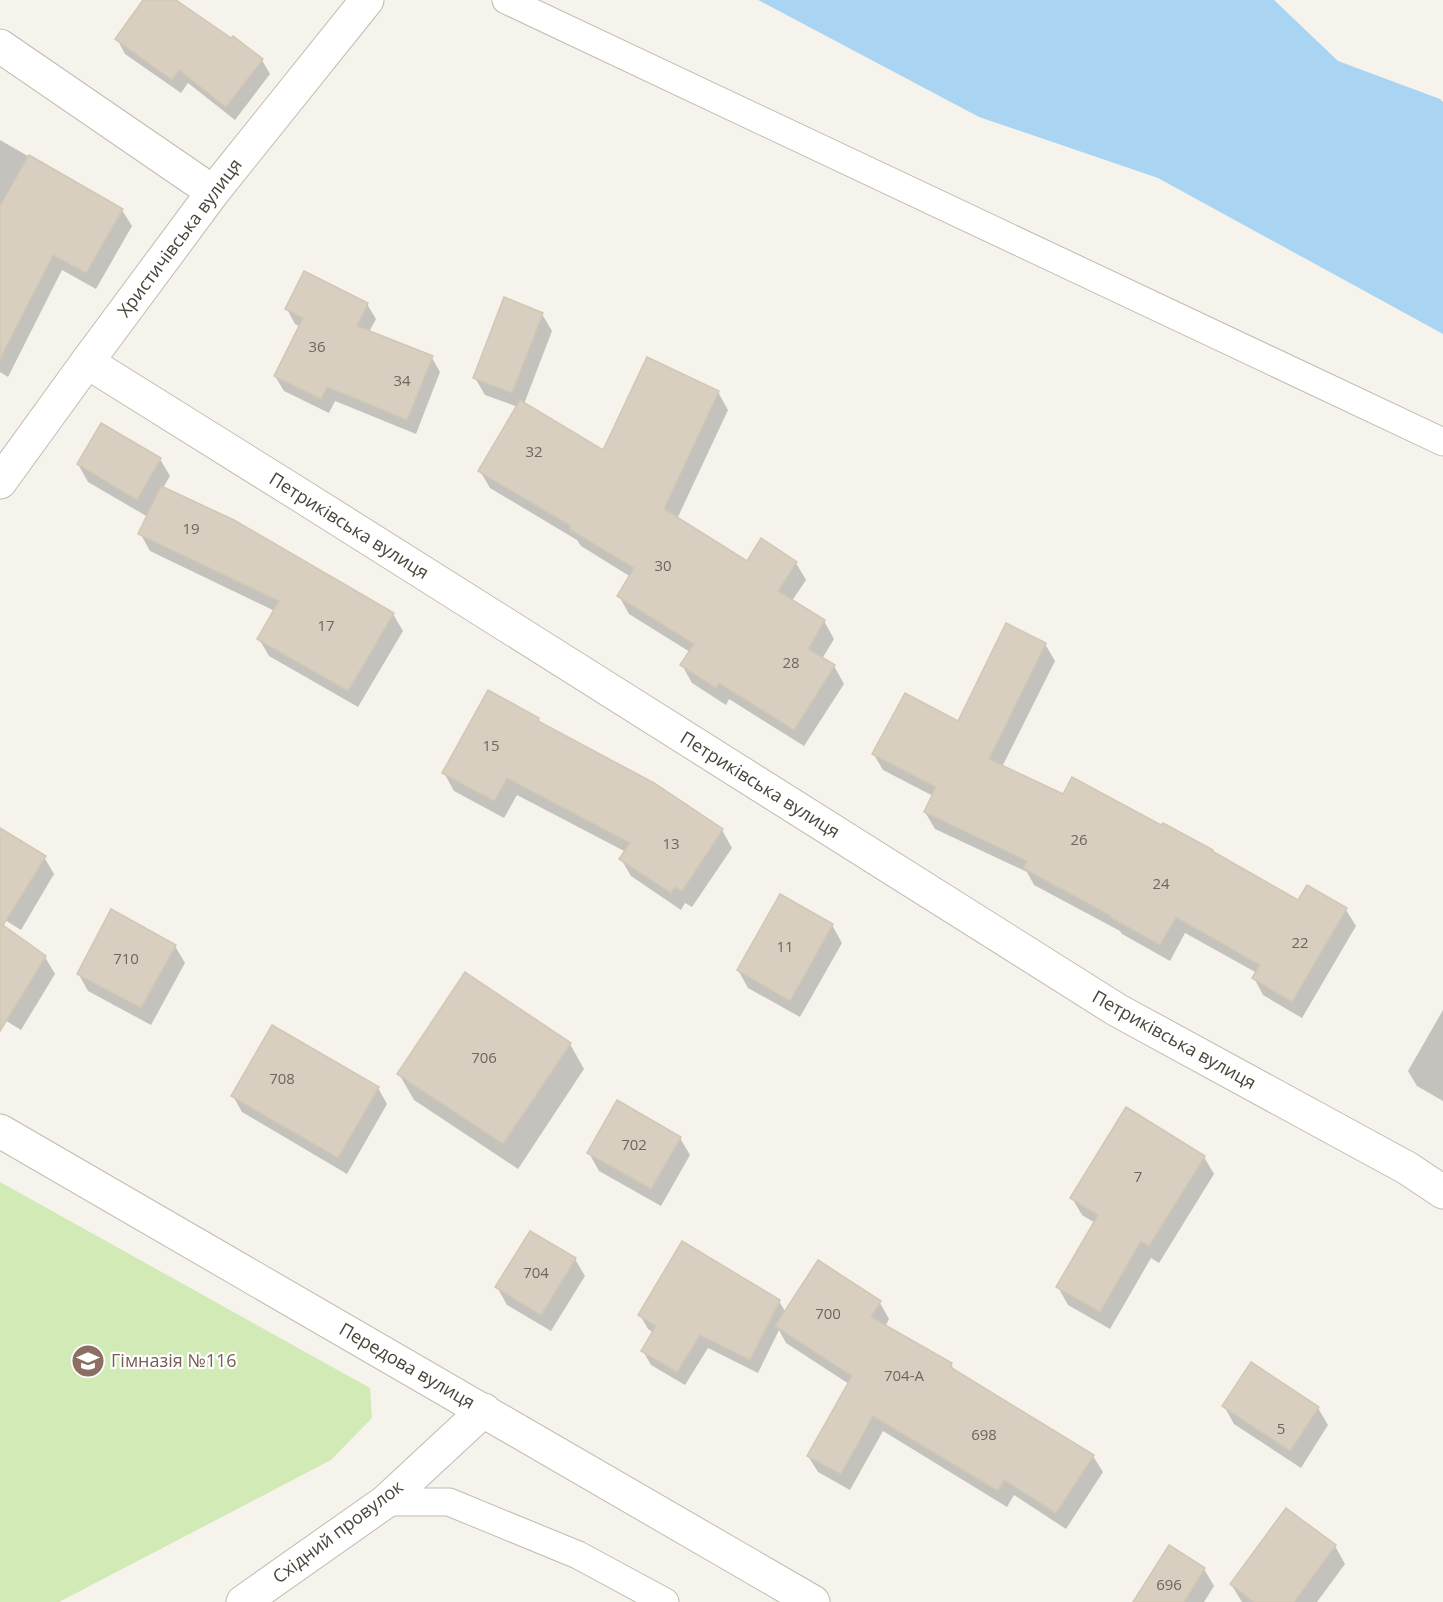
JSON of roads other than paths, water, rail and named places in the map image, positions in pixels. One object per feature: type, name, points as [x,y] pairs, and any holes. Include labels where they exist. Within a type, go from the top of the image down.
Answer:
[{"type":"street","name":"Христичівська вулиця","points":[[0,482],[213,192],[368,0]]},
{"type":"street","points":[[0,46],[213,192]]},
{"type":"street","name":"Петриківська вулиця","points":[[87,362],[1117,1010],[1407,1168],[1443,1192]]},
{"type":"street","name":"Передова вулиця","points":[[0,1131],[813,1602]]},
{"type":"street","name":"Східний провулок","points":[[243,1602],[385,1502],[484,1410]]},
{"type":"lane","points":[[506,0],[1443,442]]},
{"type":"lane","points":[[385,1502],[449,1502],[578,1555],[665,1602]]},
{"type":"water","points":[[758,0],[1274,0],[1338,61],[1443,102],[1443,334],[1158,178],[979,117]]},
{"type":"place","name":"Гімназія №116","points":[[88,1361]]}]
